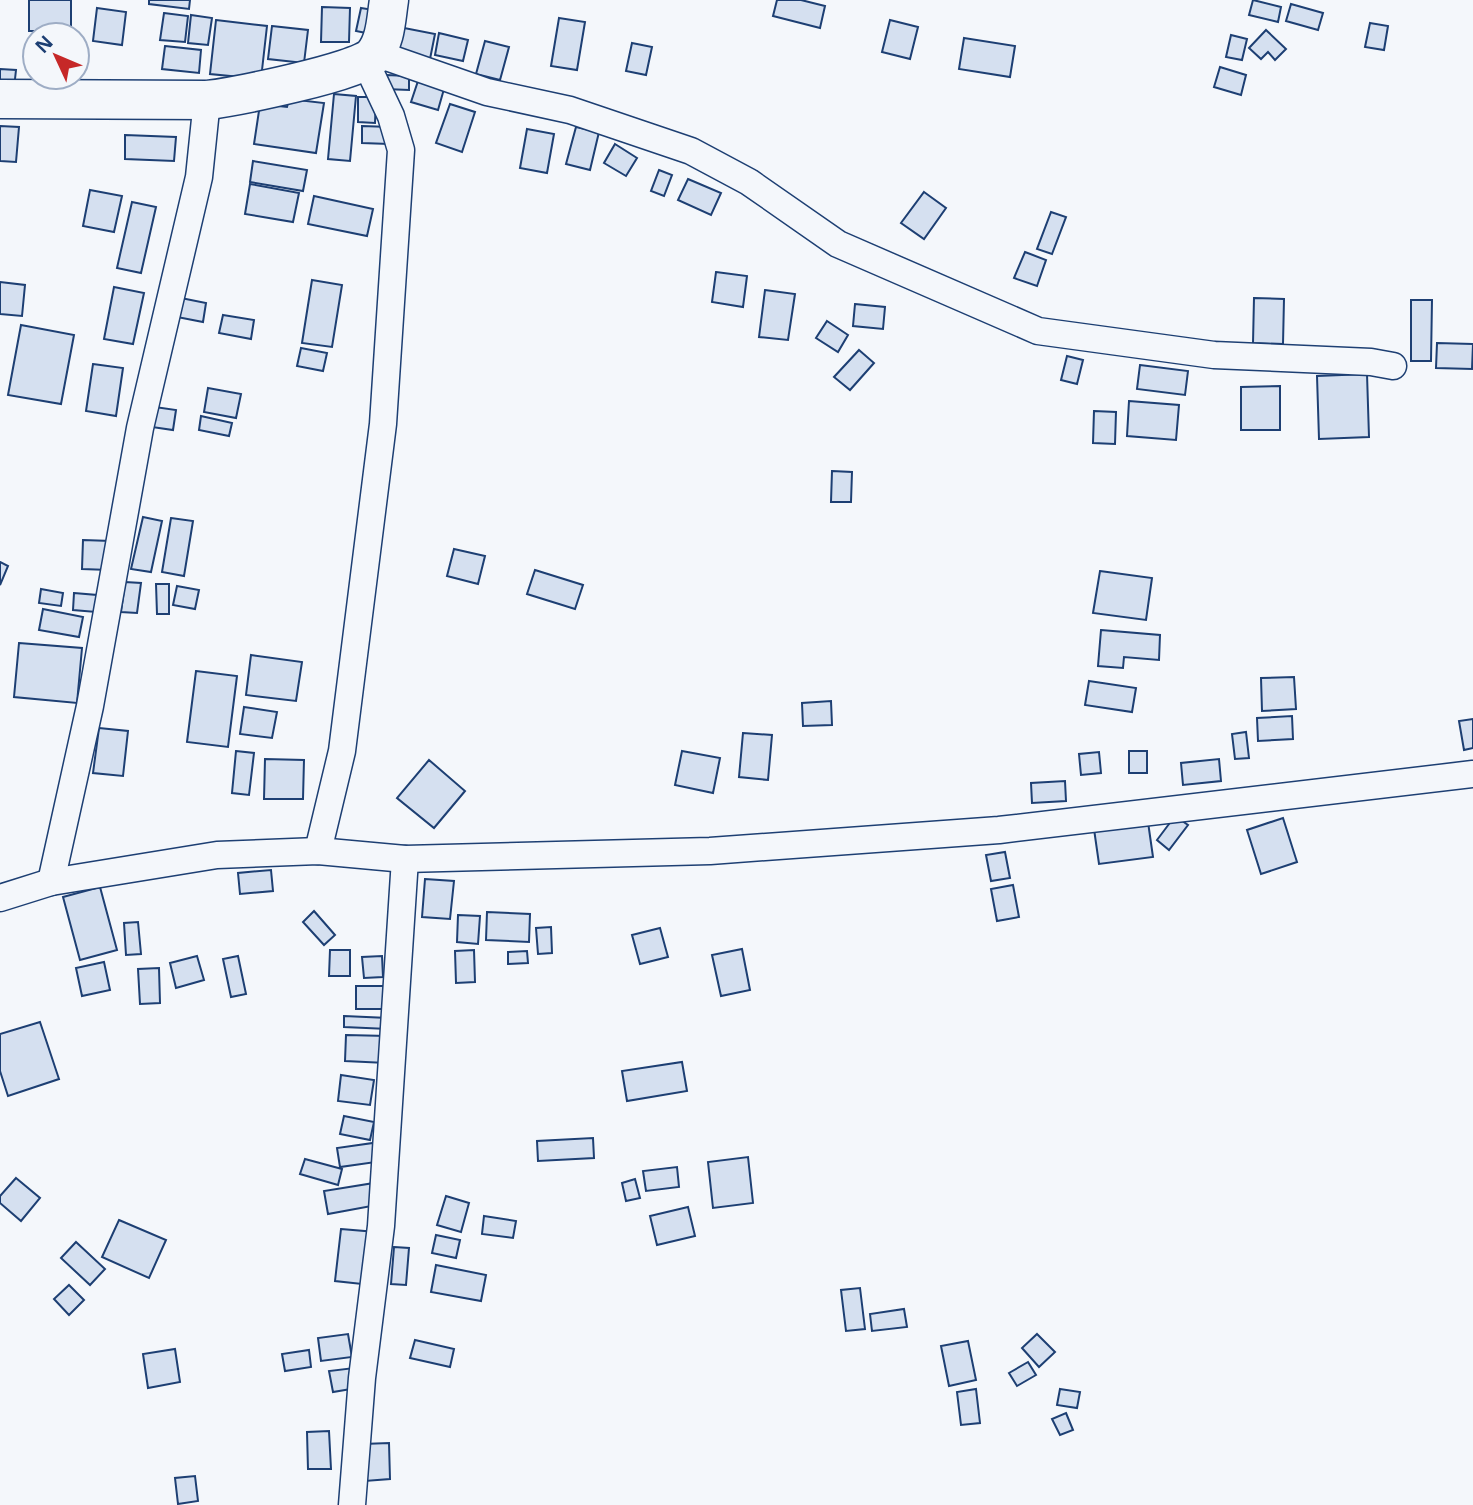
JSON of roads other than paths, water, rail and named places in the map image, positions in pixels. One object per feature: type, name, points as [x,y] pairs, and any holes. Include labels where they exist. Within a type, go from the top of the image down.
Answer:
[{"type":"main road","points":[[0,99],[207,100],[232,97],[371,58],[382,41],[389,0]]},
{"type":"street","points":[[371,58],[487,92],[570,110],[691,151],[749,182],[838,244],[1038,331],[1214,355],[1371,362],[1393,366]]},
{"type":"street","points":[[318,851],[342,751],[383,424],[401,150],[371,58]]},
{"type":"street","points":[[51,882],[90,706],[140,428],[199,177],[207,100]]},
{"type":"street","points":[[0,898],[51,882],[217,855],[318,851],[405,859],[710,851],[999,830],[1473,774]]},
{"type":"street","points":[[352,1505],[362,1378],[381,1226],[405,859]]}]
